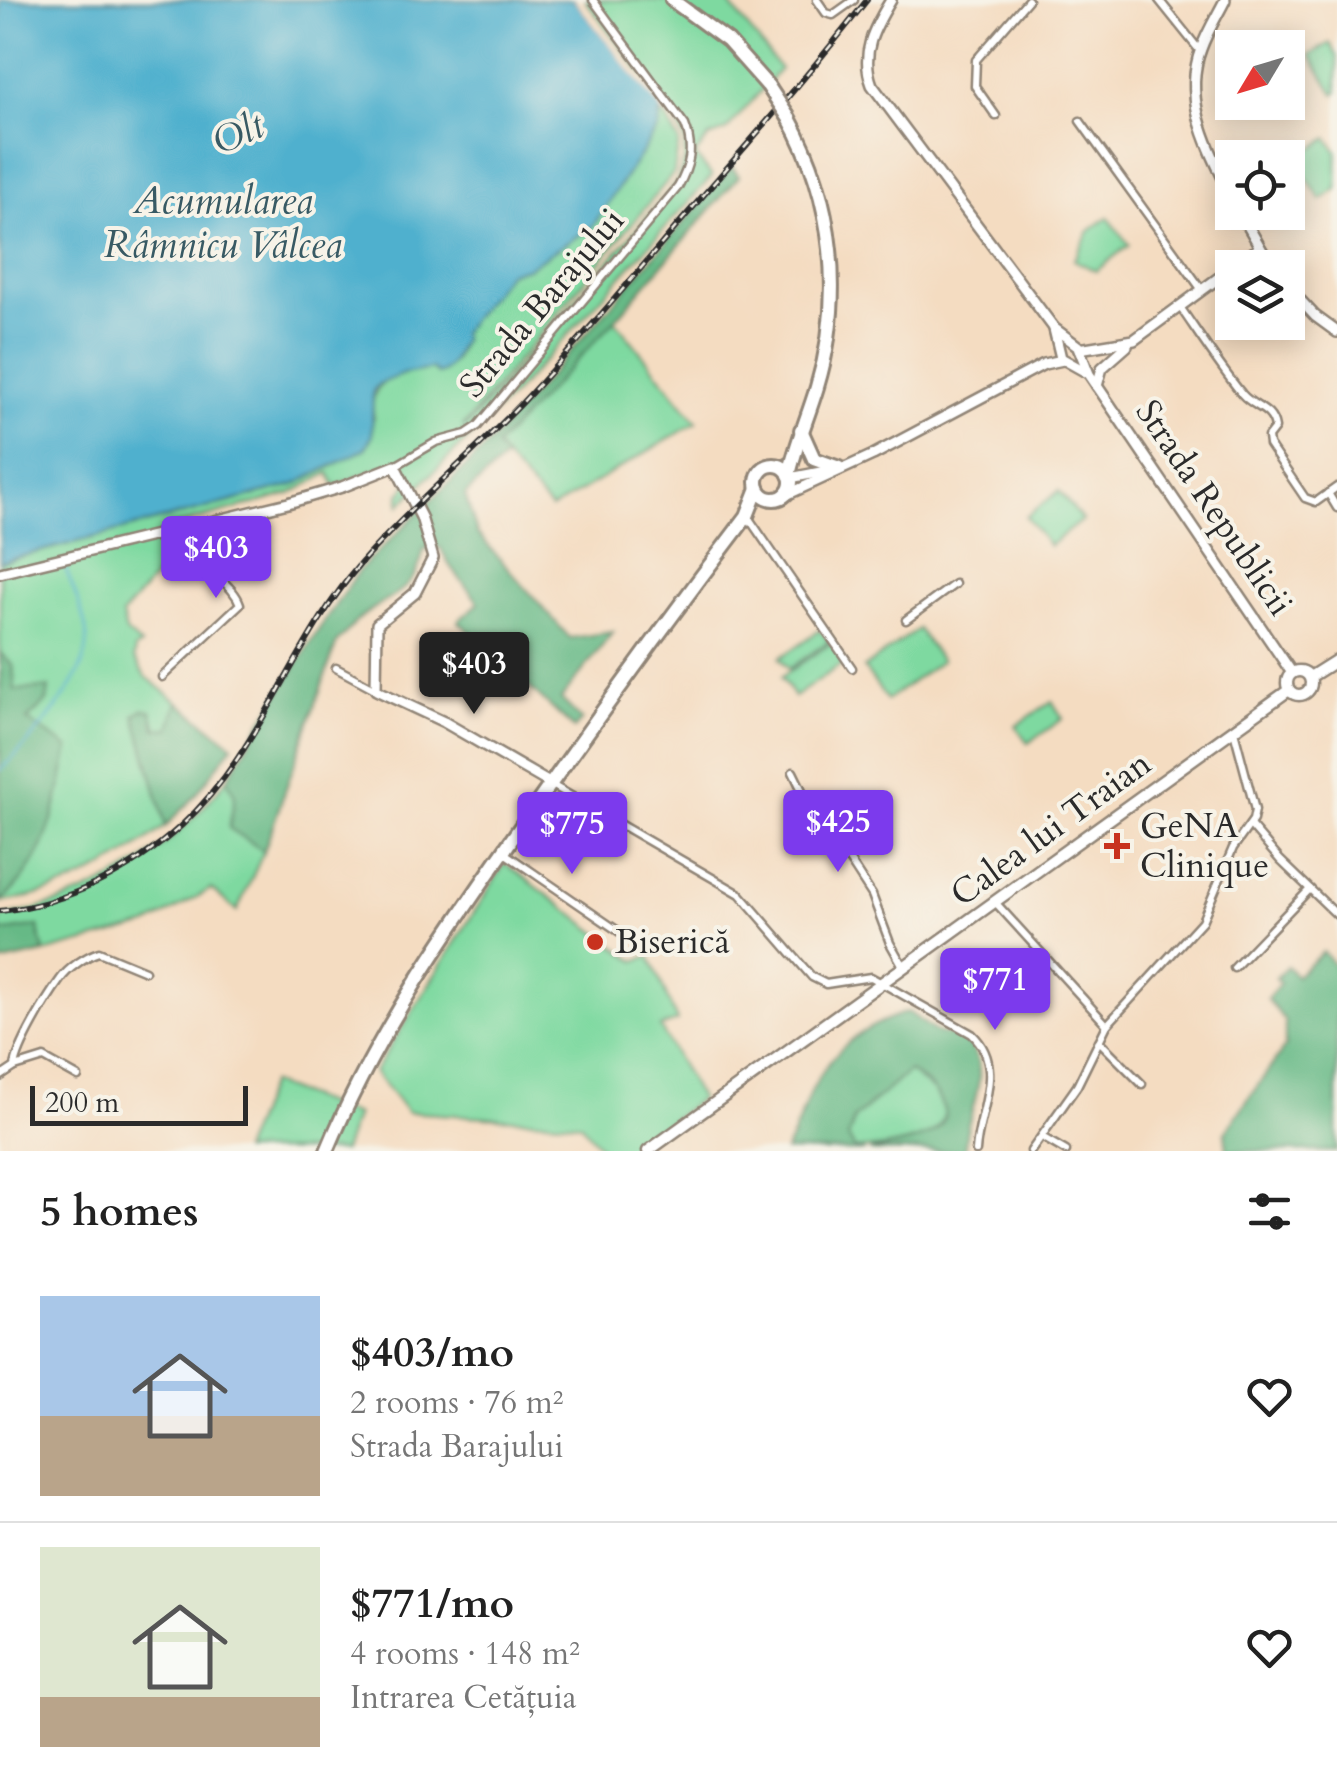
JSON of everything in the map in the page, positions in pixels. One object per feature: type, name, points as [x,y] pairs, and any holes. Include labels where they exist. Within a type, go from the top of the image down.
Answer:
[{"type":"highway","points":[[672,0],[728,41],[768,86],[789,118],[805,149],[820,194],[831,264],[827,345],[817,388],[799,435],[789,489],[747,516]]},
{"type":"highway","points":[[799,435],[814,458],[846,466]]},
{"type":"highway","points":[[328,1151],[394,1016],[551,784],[747,516],[759,474],[799,435]]},
{"type":"highway","points":[[768,466],[778,466],[790,476]]},
{"type":"highway","points":[[758,488],[764,496],[778,498]]},
{"type":"main road","name":"Calea lui Traian","points":[[648,1151],[1289,690],[1294,695],[1304,695],[1312,686],[1310,677],[1337,660]]},
{"type":"main road","points":[[1289,690],[1287,681],[1292,673],[1304,672],[1310,677]]},
{"type":"street","name":"Strada Barajului","points":[[0,573],[325,492],[395,466],[436,442],[466,434],[478,426],[678,187],[689,166],[691,150],[685,125],[593,0]]},
{"type":"street","points":[[817,0],[826,13],[833,15],[854,0]]},
{"type":"street","name":"Strada Republicii","points":[[890,0],[866,58],[870,78],[882,100],[1054,328],[1079,351],[1089,374],[1292,673]]},
{"type":"street","points":[[996,116],[975,86],[976,60],[1028,0]]},
{"type":"street","points":[[1160,0],[1200,50]]},
{"type":"street","points":[[1215,161],[1197,112],[1195,85],[1200,50],[1225,0]]},
{"type":"street","points":[[1080,120],[1202,290]]},
{"type":"street","points":[[1250,230],[1259,248],[1256,250]]},
{"type":"street","points":[[1097,386],[1108,362],[1215,281]]},
{"type":"street","points":[[1305,305],[1337,332]]},
{"type":"street","points":[[1180,307],[1243,395],[1274,420],[1275,428],[1268,442],[1309,501],[1316,502],[1337,487]]},
{"type":"street","name":"Strada Republicii","points":[[1054,328],[1062,355],[1089,374]]},
{"type":"street","points":[[1062,355],[1076,359],[1079,351],[1134,340]]},
{"type":"street","points":[[778,498],[1062,355],[1070,341]]},
{"type":"street","points":[[376,690],[377,624],[415,593],[432,564],[431,546],[421,516],[395,466]]},
{"type":"street","points":[[790,476],[846,466]]},
{"type":"street","points":[[1328,493],[1337,508]]},
{"type":"street","points":[[747,516],[852,668]]},
{"type":"street","points":[[162,676],[240,604],[203,558],[207,521]]},
{"type":"street","points":[[906,620],[955,584]]},
{"type":"street","points":[[336,668],[444,722],[724,881],[757,911],[802,968],[826,984],[867,976],[963,1028],[984,1049],[990,1079],[976,1151]]},
{"type":"street","points":[[1031,1151],[1077,1086],[1107,1026],[1194,931],[1234,848],[1250,825],[1255,810],[1234,732]]},
{"type":"street","points":[[793,772],[814,817],[842,848],[872,895],[904,968]]},
{"type":"street","points":[[1250,825],[1337,914]]},
{"type":"street","points":[[503,852],[622,933]]},
{"type":"street","points":[[1234,968],[1310,888]]},
{"type":"street","points":[[996,902],[1107,1026]]},
{"type":"street","points":[[15,1067],[62,976],[86,957],[99,952],[145,971]]},
{"type":"street","points":[[1099,1041],[1142,1084]]},
{"type":"street","points":[[0,1077],[38,1058],[78,1077]]},
{"type":"street","points":[[1042,1137],[1066,1151]]},
{"type":"green space","points":[[585,0],[731,0],[729,3],[780,69],[726,131],[709,137],[695,155],[712,176],[513,395],[400,505],[400,494],[412,479],[395,462],[335,486],[329,473],[290,494],[163,529],[167,563],[122,615],[126,632],[141,645],[135,649],[134,658],[145,676],[178,702],[170,728],[159,731],[154,720],[135,715],[166,826],[89,875],[47,892],[2,902],[29,869],[36,729],[27,720],[47,701],[15,690],[13,665],[0,653],[0,562],[294,485],[337,464],[374,418],[373,402],[385,381],[454,361],[463,339],[460,333],[509,272],[527,268],[593,226],[661,117],[661,108],[679,142],[674,173],[462,428],[467,426],[676,183],[684,162],[685,142],[676,120]]},
{"type":"green space","points":[[1330,43],[1337,56],[1334,94],[1310,55]]},
{"type":"green space","points":[[1328,138],[1337,152],[1337,189],[1321,200],[1305,175],[1305,153]]},
{"type":"green space","points":[[732,167],[739,176],[615,320],[496,446],[505,458],[465,495],[477,533],[570,638],[613,632],[561,699],[582,720],[574,729],[458,621],[479,603],[440,547],[424,549],[408,584],[360,618],[337,642],[264,851],[229,828],[235,796],[227,779],[360,569],[490,443]]},
{"type":"green space","points":[[1108,217],[1129,245],[1096,271],[1074,260],[1089,231]]},
{"type":"green space","points":[[615,320],[697,422],[551,509],[495,447]]},
{"type":"green space","points":[[1059,491],[1082,520],[1049,546],[1026,517]]},
{"type":"green space","points":[[918,629],[941,661],[887,700],[864,668]]},
{"type":"green space","points":[[820,630],[829,641],[789,669],[780,658]]},
{"type":"green space","points":[[831,643],[845,662],[794,697],[781,677]]},
{"type":"green space","points":[[0,653],[13,665],[15,690],[49,688],[47,701],[27,720],[69,748],[40,851],[30,869],[0,902]]},
{"type":"green space","points":[[1052,701],[1063,719],[1028,743],[1016,726]]},
{"type":"green space","points":[[178,702],[233,745],[196,795],[166,826],[135,715],[143,709],[151,711],[156,729],[170,728]]},
{"type":"green space","points":[[227,779],[236,796],[229,828],[264,851],[237,911],[211,889],[148,925],[44,953],[38,927],[0,932],[0,917],[68,899],[99,886],[154,852],[180,831]]},
{"type":"green space","points":[[505,863],[635,961],[650,956],[677,1021],[660,1027],[700,1099],[630,1151],[604,1151],[580,1123],[407,1112],[374,1072]]},
{"type":"green space","points":[[38,926],[44,953],[0,963],[0,932]]},
{"type":"green space","points":[[1323,952],[1337,968],[1337,1151],[1227,1151],[1225,1132],[1285,1047],[1285,1021],[1267,999],[1280,983],[1276,978],[1287,966],[1296,976]]},
{"type":"green space","points":[[908,1012],[936,1032],[965,1039],[974,1052],[979,1080],[965,1151],[869,1151],[918,1139],[941,1125],[944,1107],[940,1099],[909,1071],[855,1118],[848,1137],[854,1148],[865,1151],[785,1151],[815,1084],[835,1056],[874,1025]]},
{"type":"green space","points":[[909,1071],[935,1092],[945,1112],[939,1126],[906,1142],[854,1148],[848,1137],[855,1118]]},
{"type":"green space","points":[[270,1083],[356,1115],[343,1151],[242,1151]]},
{"type":"water","name":"Acumularea Râmnicu Vâlcea","points":[[0,0],[574,0],[661,108],[658,128],[593,226],[527,268],[509,272],[461,333],[463,339],[447,368],[437,374],[432,369],[403,374],[379,384],[373,391],[372,436],[365,449],[294,485],[0,562]]},
{"type":"pier","points":[[574,0],[580,0],[660,98],[666,106],[666,116]]},
{"type":"waterway","points":[[0,770],[54,711],[85,657],[85,623],[65,567]]},
{"type":"railway","points":[[0,911],[50,901],[98,883],[142,857],[182,825],[233,765],[315,628],[361,563],[563,358],[776,112],[867,0]]},
{"type":"place","name":"GeNA Clinique","points":[[1117,846]]},
{"type":"place","name":"Biserică","points":[[595,942]]},
{"type":"water label","name":"Olt","points":[[238,134]]}]
